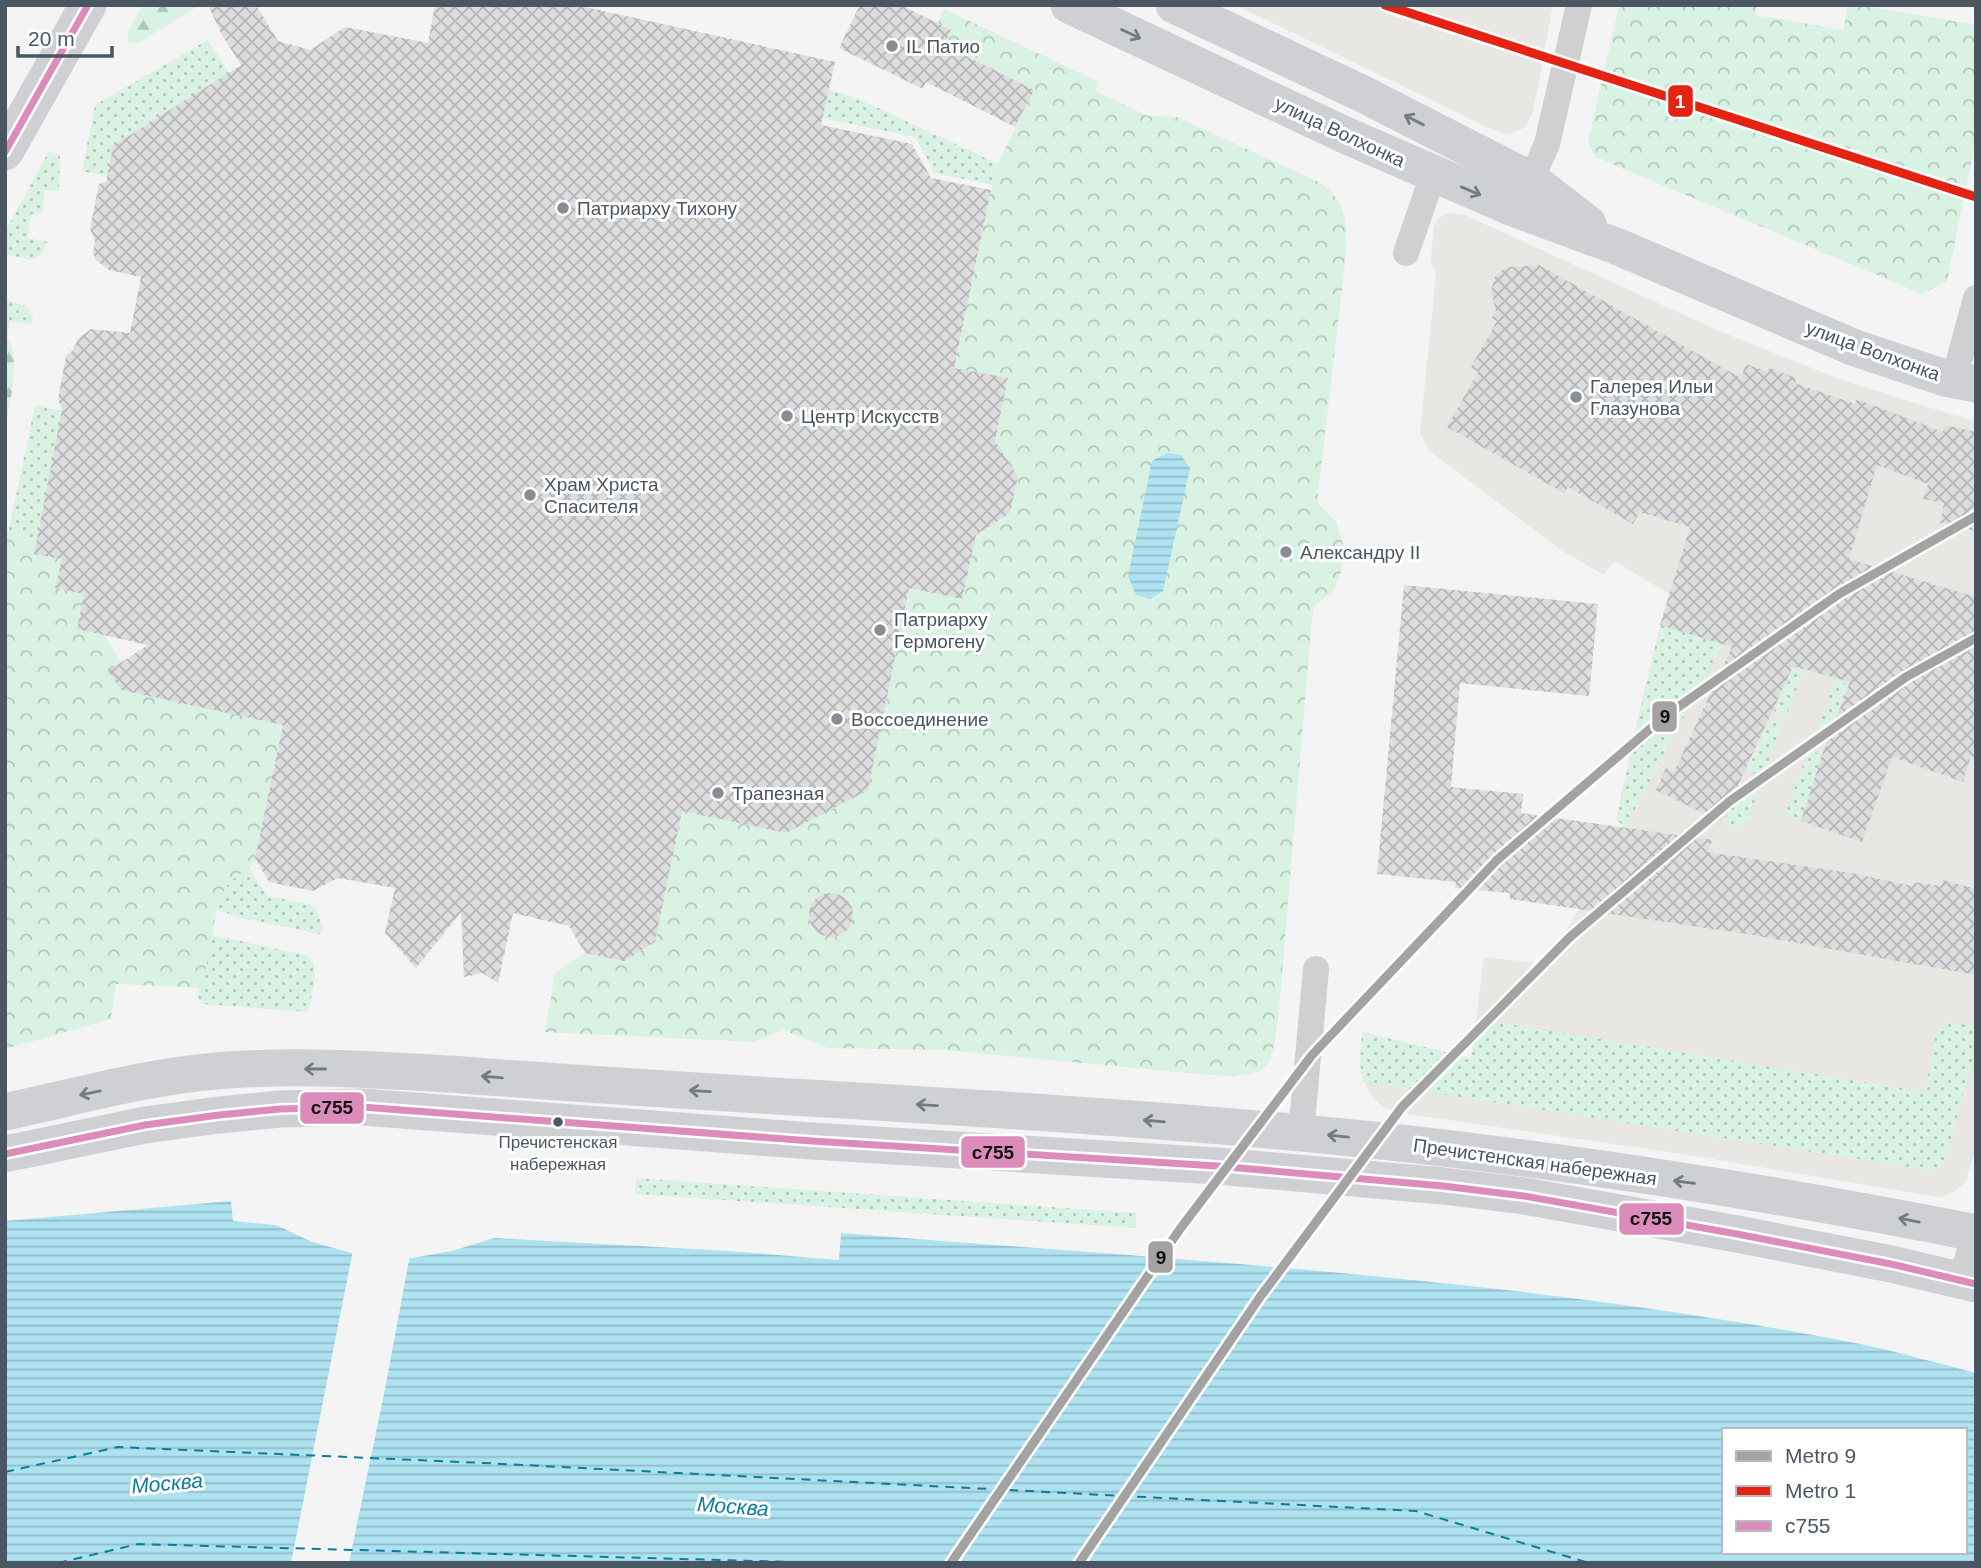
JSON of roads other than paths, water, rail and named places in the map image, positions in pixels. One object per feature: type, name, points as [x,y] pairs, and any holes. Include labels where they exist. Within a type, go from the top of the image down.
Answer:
[{"type":"main road","points":[[5,152],[88,5]]},
{"type":"main road","name":"улица Волхонка","points":[[1069,5],[1433,175],[1616,246],[1855,348],[1965,382]]},
{"type":"main road","name":"улица Волхонка","points":[[1174,5],[1363,94],[1531,180],[1616,246]]},
{"type":"main road","name":"Пречистенская набережная","points":[[5,1112],[138,1083],[216,1071],[364,1070],[1060,1113],[1301,1133],[1445,1148],[1742,1191],[1976,1233]]},
{"type":"main road","name":"Пречистенская набережная","points":[[5,1154],[145,1125],[219,1115],[280,1109],[362,1107],[812,1142],[1217,1166],[1443,1186],[1524,1196],[1737,1234],[1891,1264],[1971,1283]]},
{"type":"street","points":[[1531,180],[1547,144],[1578,5]]},
{"type":"street","points":[[1406,253],[1433,175]]},
{"type":"street","points":[[1965,382],[1976,298]]},
{"type":"street","points":[[1301,1133],[1316,970]]},
{"type":"street","points":[[1971,1283],[1976,1241]]},
{"type":"water","points":[[1167,453],[1181,455],[1190,468],[1163,591],[1150,599],[1136,595],[1128,576],[1152,461]]},
{"type":"water","name":"Москва","points":[[231,1201],[233,1221],[276,1225],[312,1242],[352,1253],[412,1258],[452,1251],[494,1238],[839,1260],[841,1233],[1357,1274],[1486,1288],[1743,1323],[1870,1346],[1976,1373],[1976,1563],[5,1563],[5,1221]]},
{"type":"metro line","name":"1","points":[[1385,5],[1976,197]]},
{"type":"metro line","name":"9","points":[[951,1563],[1180,1229],[1312,1055],[1497,860],[1664,717],[1839,594],[1976,516]]},
{"type":"metro line","name":"9","points":[[1079,1563],[1260,1297],[1402,1107],[1570,937],[1730,801],[1906,677],[1976,638]]},
{"type":"place","name":"IL Патио","points":[[892,46]]},
{"type":"place","name":"Патриарху Тихону","points":[[563,208]]},
{"type":"place","name":"Галерея Ильи Глазунова","points":[[1576,397]]},
{"type":"place","name":"Центр Искусств","points":[[787,416]]},
{"type":"place","name":"Храм Христа Спасителя","points":[[530,495]]},
{"type":"place","name":"Александру II","points":[[1286,552]]},
{"type":"place","name":"Патриарху Гермогену","points":[[880,630]]},
{"type":"place","name":"Воссоединение","points":[[837,719]]},
{"type":"place","name":"Трапезная","points":[[718,793]]},
{"type":"place","name":"Пречистенская набережная","points":[[558,1122]]}]
